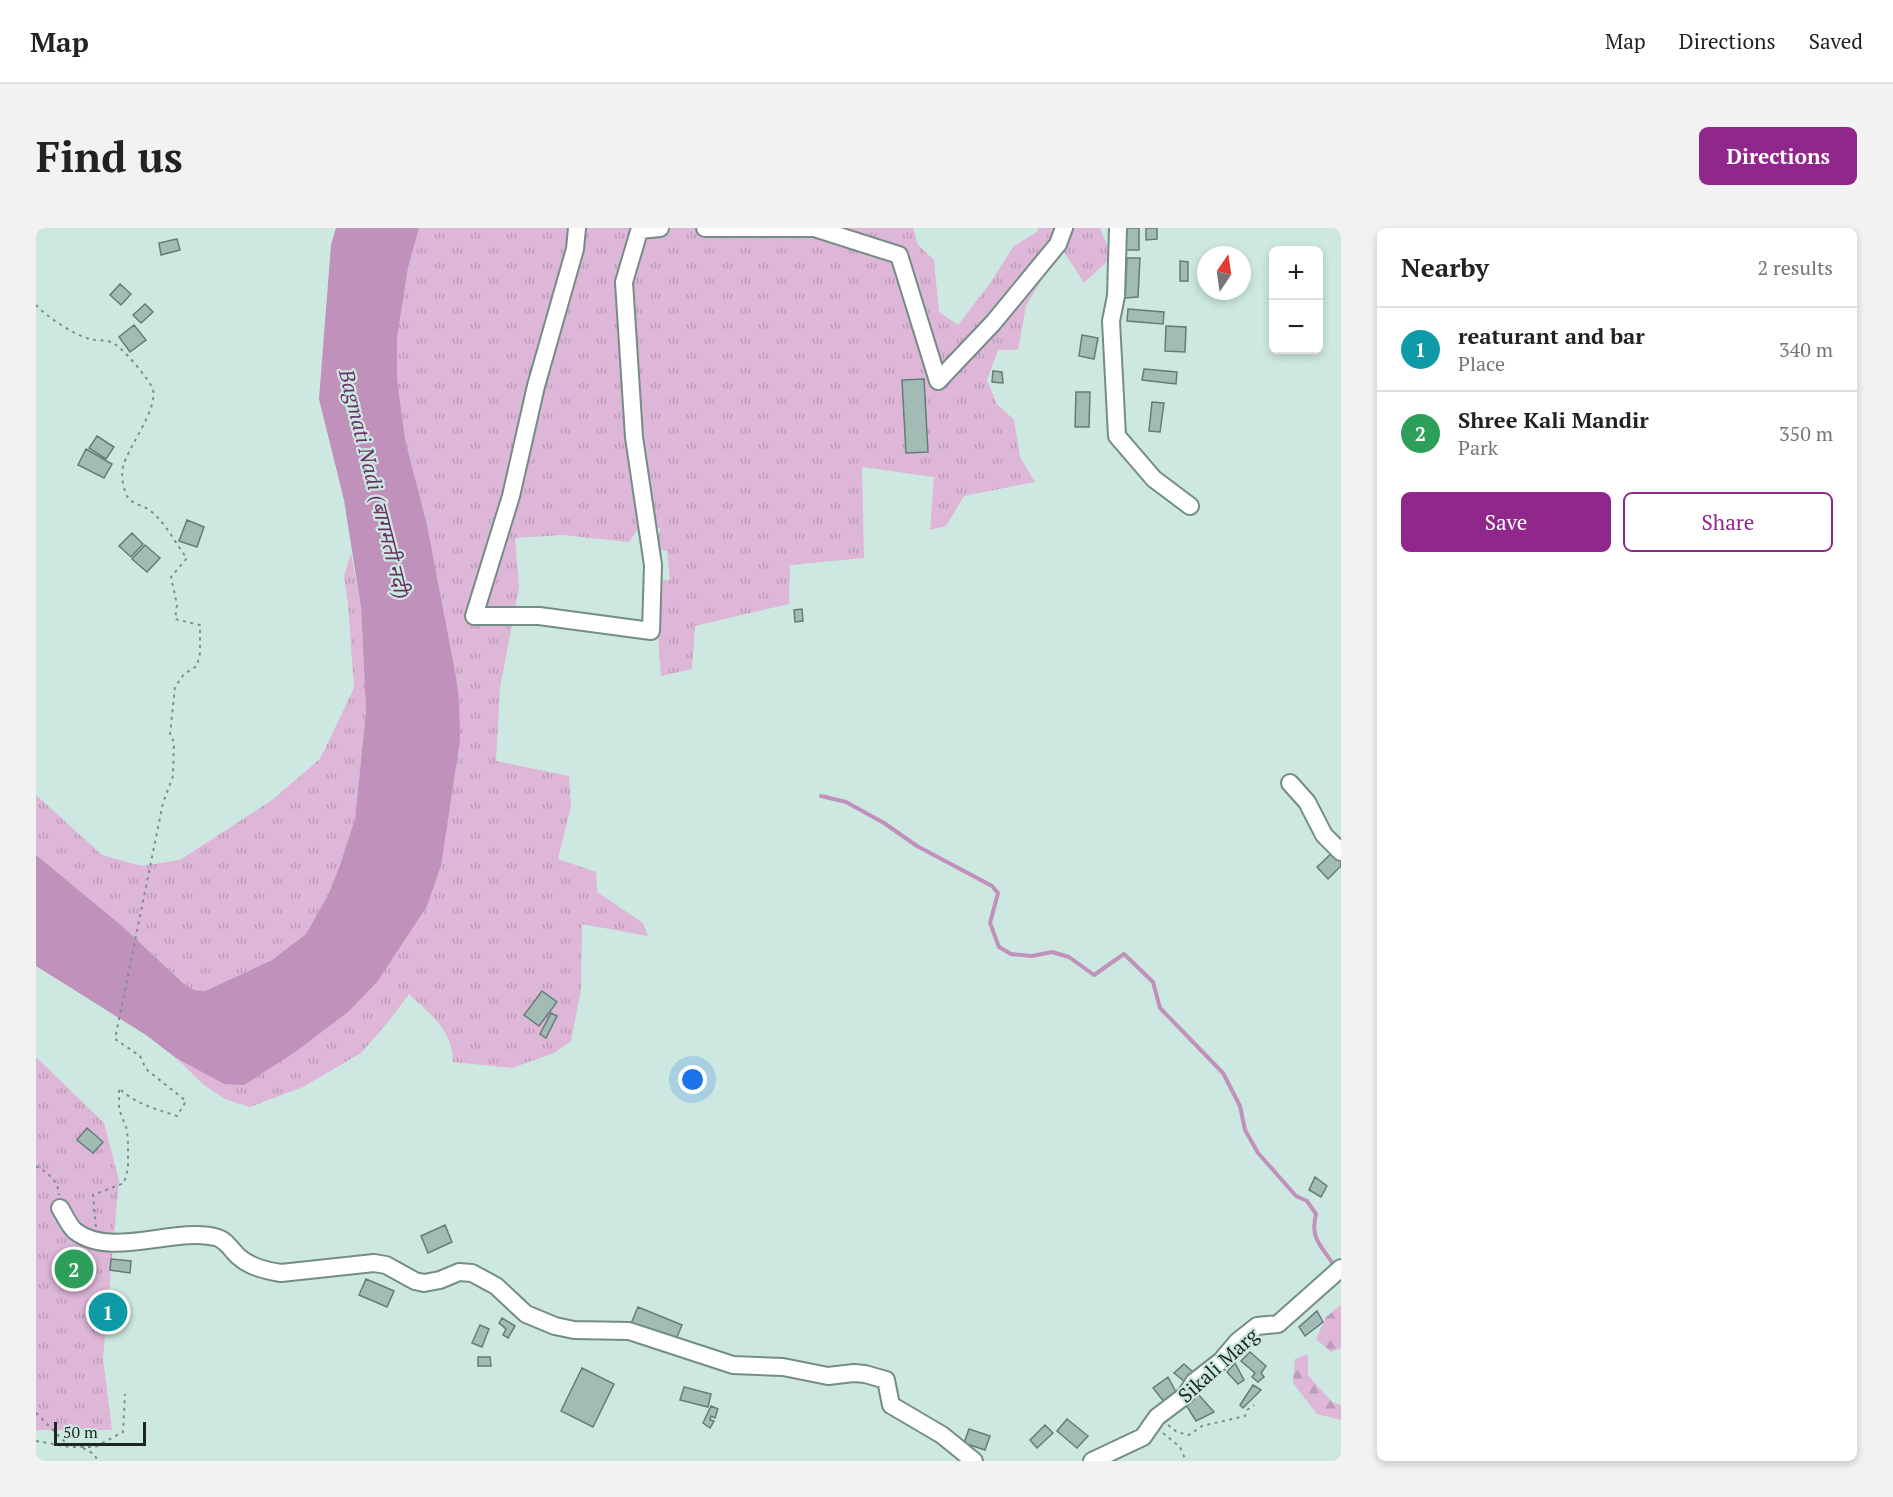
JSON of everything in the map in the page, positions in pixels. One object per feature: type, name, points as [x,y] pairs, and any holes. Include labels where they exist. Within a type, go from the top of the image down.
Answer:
[{"type":"street","points":[[577,228],[575,249],[536,386],[511,496],[474,616],[539,616],[651,631],[653,565],[634,437],[624,282],[640,229],[660,228]]},
{"type":"street","points":[[705,228],[814,228],[899,255],[938,381],[993,323],[1058,244],[1064,228]]},
{"type":"street","points":[[1118,228],[1116,296],[1111,321],[1117,436],[1154,479],[1190,506]]},
{"type":"street","points":[[1290,783],[1307,802],[1324,835],[1341,852]]},
{"type":"street","points":[[60,1208],[74,1230],[97,1241],[213,1236],[228,1244],[245,1262],[268,1271],[281,1273],[374,1263],[392,1267],[424,1284],[459,1272],[472,1273],[496,1286],[526,1314],[555,1326],[589,1332],[629,1331],[733,1365],[783,1367],[828,1376],[854,1373],[875,1376],[886,1380],[891,1405],[942,1435],[974,1461]]},
{"type":"street","name":"Sikali Marg","points":[[1092,1461],[1143,1437],[1157,1417],[1186,1395],[1194,1382],[1245,1336],[1257,1326],[1278,1324],[1341,1268]]},
{"type":"path","points":[[36,305],[87,339],[112,342],[124,352],[152,388],[154,396],[150,408],[133,447],[126,454],[122,470],[123,482],[127,496],[132,502],[147,509],[170,530],[175,543],[188,558],[171,577],[177,605],[175,619],[200,626],[200,653],[197,666],[184,674],[175,687],[170,735],[174,742],[173,776],[163,803],[115,1039],[140,1056],[146,1069],[186,1101],[177,1116],[144,1104],[118,1088],[119,1109],[127,1130],[127,1176],[124,1183],[93,1195],[97,1241]]},
{"type":"path","points":[[36,1166],[48,1173],[58,1186],[60,1208]]},
{"type":"path","points":[[36,1441],[70,1447],[95,1447],[123,1432],[125,1394]]},
{"type":"path","points":[[1157,1417],[1161,1424],[1189,1435],[1202,1426],[1245,1416],[1247,1410],[1254,1405]]},
{"type":"path","points":[[36,1413],[70,1447]]},
{"type":"path","points":[[1157,1417],[1158,1428],[1180,1447],[1186,1461]]},
{"type":"path","points":[[80,1447],[94,1454],[98,1461]]},
{"type":"green space","points":[[419,228],[913,228],[918,245],[934,260],[939,312],[958,325],[991,282],[1013,247],[1038,231],[1038,228],[1100,228],[1112,257],[1084,283],[1064,252],[1045,274],[1026,306],[1018,350],[998,350],[987,380],[997,404],[1014,420],[1020,457],[1035,482],[964,496],[946,526],[930,530],[934,477],[862,467],[864,558],[790,565],[789,604],[695,626],[692,669],[661,676],[658,636],[659,581],[670,580],[667,551],[657,549],[660,528],[640,526],[629,542],[562,535],[515,538],[519,587],[500,688],[496,761],[569,776],[571,806],[558,859],[596,872],[597,892],[643,923],[648,936],[582,924],[581,990],[571,1041],[554,1053],[512,1068],[453,1062],[449,1040],[439,1024],[409,994],[361,1053],[303,1087],[250,1107],[225,1099],[204,1085],[176,1058],[224,1084],[427,906],[441,866],[455,671],[427,525],[405,439],[397,378],[397,338],[408,268]]},
{"type":"green space","points":[[351,553],[361,608],[366,711],[355,819],[340,865],[328,895],[306,934],[272,960],[205,991],[194,990],[183,983],[121,925],[36,855],[36,795],[102,855],[141,866],[180,860],[272,800],[320,759],[354,688],[344,576]]},
{"type":"green space","points":[[36,1057],[104,1123],[119,1180],[103,1358],[112,1430],[36,1430]]},
{"type":"green space","points":[[1341,1305],[1341,1348],[1331,1352],[1316,1339],[1326,1317]]},
{"type":"green space","points":[[1308,1354],[1308,1375],[1332,1402],[1341,1405],[1341,1420],[1317,1414],[1293,1383],[1295,1359]]},
{"type":"water","name":"Bagmati Nadi (बागमती नदी)","points":[[336,228],[419,228],[408,268],[397,338],[397,378],[405,439],[427,525],[455,671],[459,699],[460,740],[441,866],[427,906],[377,982],[348,1012],[295,1052],[244,1085],[224,1084],[176,1058],[146,1035],[36,966],[36,855],[121,925],[183,983],[194,990],[205,991],[272,960],[306,934],[328,895],[355,819],[366,711],[361,608],[344,500],[319,399],[331,245]]},
{"type":"building","points":[[1126,228],[1139,228],[1139,250],[1125,250]]},
{"type":"building","points":[[1146,228],[1157,228],[1157,239],[1146,240]]},
{"type":"building","points":[[177,239],[180,250],[161,255],[159,243]]},
{"type":"building","points":[[1127,258],[1140,258],[1138,297],[1125,298]]},
{"type":"building","points":[[1180,261],[1188,262],[1188,281],[1180,281]]},
{"type":"building","points":[[120,284],[131,294],[121,305],[110,295]]},
{"type":"building","points":[[145,304],[153,312],[141,323],[133,315]]},
{"type":"building","points":[[1128,309],[1164,312],[1163,324],[1127,321]]},
{"type":"building","points":[[134,325],[146,340],[130,352],[119,337]]},
{"type":"building","points":[[1166,326],[1186,327],[1185,352],[1165,351]]},
{"type":"building","points":[[1082,335],[1098,338],[1094,359],[1079,356]]},
{"type":"building","points":[[1144,369],[1177,372],[1176,384],[1142,380]]},
{"type":"building","points":[[993,371],[1002,372],[1003,383],[992,382]]},
{"type":"building","points":[[924,379],[928,452],[906,453],[902,380]]},
{"type":"building","points":[[1076,392],[1090,392],[1089,427],[1075,427]]},
{"type":"building","points":[[1152,402],[1164,403],[1160,432],[1149,431]]},
{"type":"building","points":[[97,436],[114,447],[106,459],[89,448]]},
{"type":"building","points":[[86,449],[112,464],[104,478],[78,465]]},
{"type":"building","points":[[187,520],[204,527],[197,547],[179,541]]},
{"type":"building","points":[[132,533],[143,544],[131,557],[119,546]]},
{"type":"building","points":[[145,545],[160,558],[147,572],[132,559]]},
{"type":"building","points":[[802,609],[803,621],[795,622],[794,610]]},
{"type":"building","points":[[1333,852],[1341,861],[1341,866],[1328,879],[1317,867]]},
{"type":"building","points":[[542,991],[557,1002],[539,1026],[524,1015]]},
{"type":"building","points":[[551,1013],[557,1016],[546,1038],[540,1034]]},
{"type":"building","points":[[87,1128],[103,1142],[93,1153],[77,1140]]},
{"type":"building","points":[[1315,1177],[1327,1186],[1321,1197],[1309,1190]]},
{"type":"building","points":[[445,1225],[452,1242],[428,1253],[421,1236]]},
{"type":"building","points":[[111,1259],[131,1261],[130,1273],[110,1270]]},
{"type":"building","points":[[366,1279],[394,1291],[387,1307],[359,1295]]},
{"type":"building","points":[[101,1299],[116,1300],[114,1326],[99,1325]]},
{"type":"building","points":[[638,1307],[682,1325],[674,1344],[630,1326]]},
{"type":"building","points":[[1317,1311],[1323,1322],[1305,1336],[1299,1327]]},
{"type":"building","points":[[502,1318],[515,1326],[508,1338],[503,1335],[506,1329],[499,1323]]},
{"type":"building","points":[[480,1325],[489,1329],[482,1347],[472,1343]]},
{"type":"building","points":[[1250,1352],[1266,1366],[1261,1373],[1264,1377],[1258,1382],[1252,1377],[1255,1373],[1241,1361]]},
{"type":"building","points":[[478,1357],[490,1357],[491,1366],[478,1366]]},
{"type":"building","points":[[1235,1363],[1244,1380],[1238,1384],[1227,1372]]},
{"type":"building","points":[[1184,1364],[1193,1372],[1184,1381],[1174,1373]]},
{"type":"building","points":[[582,1368],[614,1384],[593,1427],[561,1411]]},
{"type":"building","points":[[1168,1377],[1177,1394],[1165,1403],[1153,1388]]},
{"type":"building","points":[[1253,1385],[1261,1390],[1243,1408],[1240,1405]]},
{"type":"building","points":[[684,1387],[711,1394],[708,1407],[680,1400]]},
{"type":"building","points":[[1198,1394],[1214,1412],[1196,1421],[1186,1405]]},
{"type":"building","points":[[711,1406],[718,1409],[715,1418],[711,1416],[710,1420],[714,1421],[710,1428],[703,1423]]},
{"type":"building","points":[[1067,1419],[1088,1436],[1077,1448],[1057,1431]]},
{"type":"building","points":[[1045,1425],[1053,1433],[1037,1448],[1030,1440]]},
{"type":"building","points":[[969,1429],[990,1436],[985,1450],[964,1443]]},
{"type":"waterway","points":[[821,796],[846,802],[884,823],[917,846],[992,886],[998,893],[990,923],[999,947],[1011,954],[1032,956],[1052,952],[1069,957],[1094,975],[1124,954],[1153,982],[1160,1008],[1223,1073],[1240,1106],[1245,1130],[1258,1153],[1296,1196],[1307,1201],[1316,1214],[1314,1229],[1317,1241],[1333,1264],[1337,1266]]},
{"type":"place","name":"Shree Kali Mandir","points":[[74,1269]]},
{"type":"place","name":"reaturant and bar","points":[[108,1312]]}]
